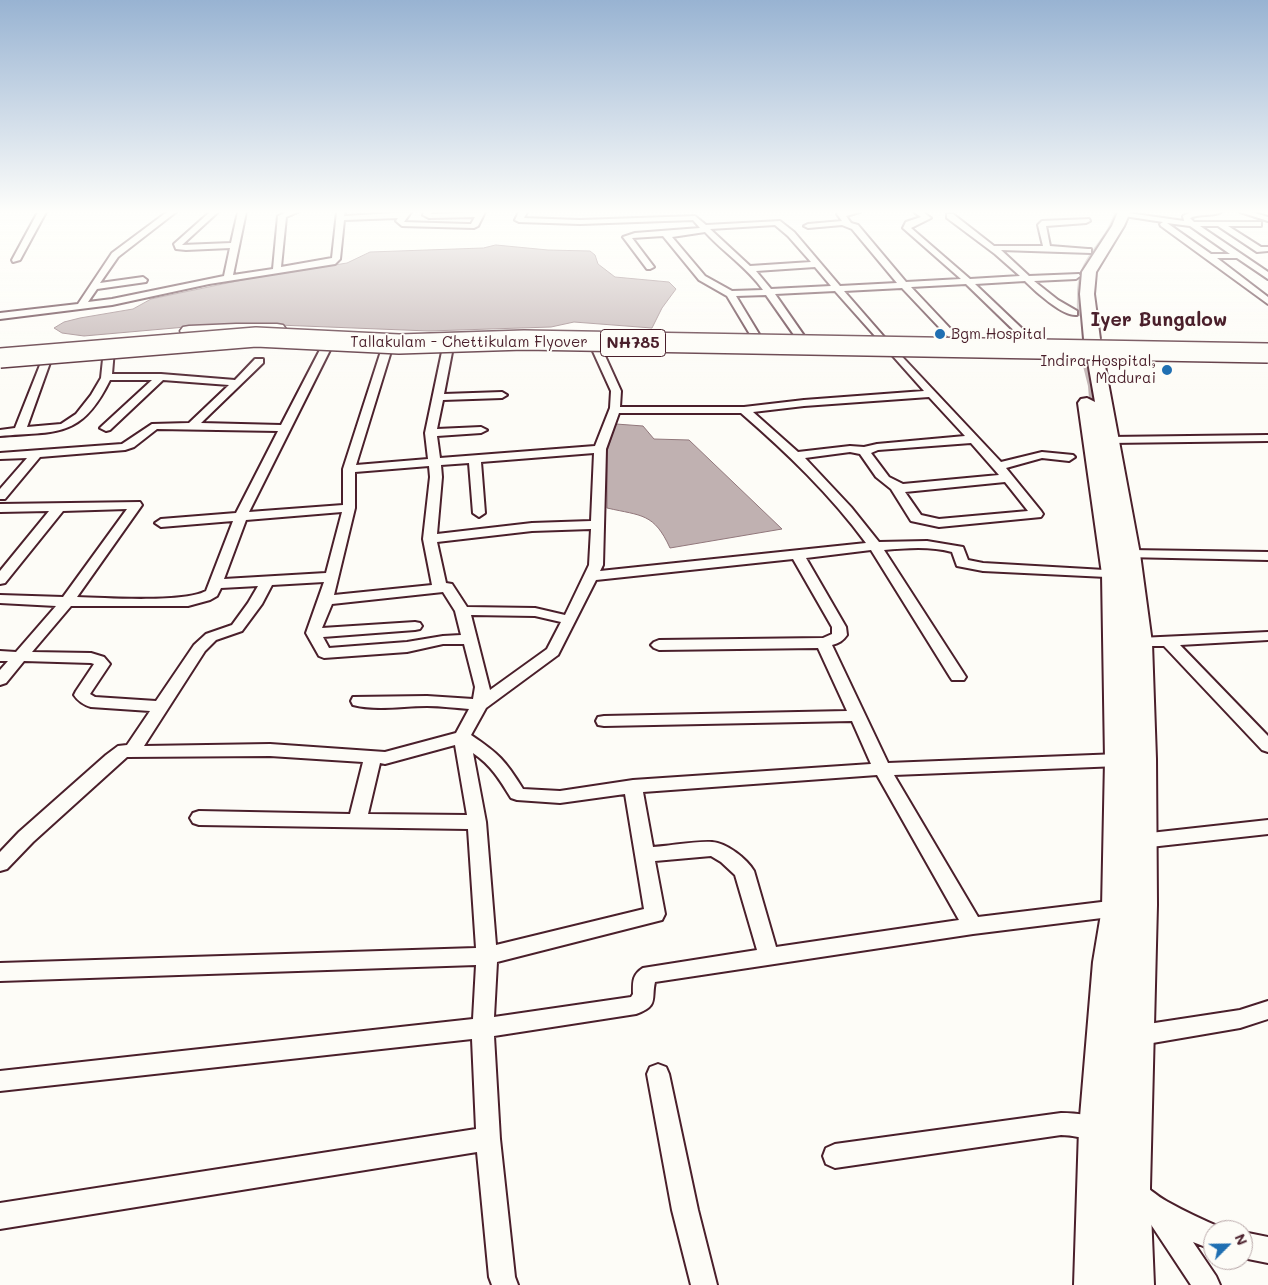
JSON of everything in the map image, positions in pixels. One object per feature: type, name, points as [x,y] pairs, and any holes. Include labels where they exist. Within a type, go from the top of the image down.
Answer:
[{"type":"highway","points":[[4,356],[50,344],[189,331],[267,329],[445,342]]},
{"type":"highway","name":"Tallakulam - Chettikulam Flyover","points":[[4,356],[150,339],[252,334],[388,340],[556,337],[1268,348]]},
{"type":"highway","name":"Tallakulam - Chettikulam Flyover","points":[[4,356],[188,340],[256,337],[400,344],[524,340],[1268,353]]},
{"type":"highway","points":[[4,356],[136,350],[255,341]]},
{"type":"main road","points":[[1077,272],[1076,326],[1123,570],[1139,642],[1142,759],[1141,905],[1135,1036],[1096,1285]]},
{"type":"main road","points":[[1089,272],[1086,294],[1110,440],[1123,570],[1118,908],[1110,962],[1099,1129],[1113,1180],[1132,1285]]},
{"type":"street","points":[[81,306],[104,272]]},
{"type":"street","points":[[228,278],[229,272]]},
{"type":"street","points":[[0,316],[134,298],[265,272]]},
{"type":"street","points":[[697,272],[702,278],[730,294],[757,339]]},
{"type":"street","points":[[753,272],[769,291],[802,340]]},
{"type":"street","points":[[824,272],[930,394],[998,466],[1037,514],[939,523],[916,518],[897,488],[888,483],[866,456],[865,451]]},
{"type":"street","points":[[893,272],[958,342]]},
{"type":"street","points":[[957,272],[1032,343]]},
{"type":"street","points":[[1021,272],[1055,303],[1076,326]]},
{"type":"street","points":[[1230,272],[1268,301]]},
{"type":"street","points":[[730,294],[1076,276]]},
{"type":"street","points":[[93,287],[143,280]]},
{"type":"street","points":[[359,701],[394,703],[427,701],[480,705],[552,652],[570,620],[596,565],[600,449],[614,410],[616,391],[590,336]]},
{"type":"street","points":[[440,588],[430,539],[436,477],[431,433],[439,397],[445,342]]},
{"type":"street","points":[[0,599],[66,603],[194,600],[212,594],[241,516],[328,344]]},
{"type":"street","points":[[313,633],[326,600],[349,508],[349,469],[387,348]]},
{"type":"street","points":[[0,433],[54,428],[72,424],[94,398],[106,378],[109,350]]},
{"type":"street","points":[[20,430],[47,356]]},
{"type":"street","points":[[191,427],[259,361]]},
{"type":"street","points":[[106,378],[161,378],[238,383]]},
{"type":"street","points":[[106,428],[161,378]]},
{"type":"street","points":[[614,410],[744,410],[804,403],[930,394]]},
{"type":"street","points":[[439,397],[502,395]]},
{"type":"street","points":[[744,410],[795,456],[857,521],[875,546],[958,677]]},
{"type":"street","points":[[0,456],[125,447],[133,443],[148,428],[164,426],[285,428]]},
{"type":"street","points":[[431,433],[481,430]]},
{"type":"street","points":[[1110,440],[1268,438]]},
{"type":"street","points":[[795,456],[850,449],[865,451],[878,447],[974,439]]},
{"type":"street","points":[[349,469],[600,449]]},
{"type":"street","points":[[0,499],[37,453]]},
{"type":"street","points":[[998,466],[1042,455],[1069,457]]},
{"type":"street","points":[[475,459],[474,468],[480,513]]},
{"type":"street","points":[[897,488],[1007,478]]},
{"type":"street","points":[[0,499],[59,507],[136,505],[66,603],[0,680]]},
{"type":"street","points":[[0,580],[59,507]]},
{"type":"street","points":[[161,523],[349,508]]},
{"type":"street","points":[[430,539],[532,528],[597,525]]},
{"type":"street","points":[[589,577],[798,556],[875,546],[931,544],[958,550],[962,563],[983,567],[1123,570],[1268,556]]},
{"type":"street","points":[[659,645],[822,643],[834,640],[840,635],[839,627],[798,556]]},
{"type":"street","points":[[216,584],[332,577]]},
{"type":"street","points":[[131,752],[199,648],[211,637],[237,628],[255,604],[267,581]]},
{"type":"street","points":[[326,600],[447,588],[462,610],[483,687],[480,705],[462,737],[477,822],[487,956],[483,1028],[488,1139],[502,1277],[505,1285]]},
{"type":"street","points":[[462,610],[535,612],[570,620]]},
{"type":"street","points":[[313,633],[414,626]]},
{"type":"street","points":[[313,633],[324,653],[407,647],[444,640],[469,639]]},
{"type":"street","points":[[1139,642],[1267,637]]},
{"type":"street","points":[[1168,642],[1268,746]]},
{"type":"street","points":[[822,643],[882,768],[973,926]]},
{"type":"street","points":[[0,656],[91,658],[99,660],[102,664],[82,695],[85,699],[90,702],[161,707]]},
{"type":"street","points":[[604,721],[857,716]]},
{"type":"street","points":[[462,737],[490,757],[502,769],[517,794],[534,797],[587,795],[632,786],[882,768],[1119,760]]},
{"type":"street","points":[[0,864],[26,837],[124,750],[131,752],[270,750],[385,758],[462,737]]},
{"type":"street","points":[[357,821],[373,757]]},
{"type":"street","points":[[0,972],[487,956],[655,914],[632,786]]},
{"type":"street","points":[[200,818],[477,822]]},
{"type":"street","points":[[1141,841],[1266,830]]},
{"type":"street","points":[[645,855],[713,849],[728,857],[744,872],[769,956]]},
{"type":"street","points":[[0,1081],[483,1028],[636,1005],[644,998],[643,979],[650,974],[973,926],[1118,908]]},
{"type":"street","points":[[1135,1036],[1240,1019],[1268,1010]]},
{"type":"street","points":[[658,1074],[685,1210],[704,1285]]},
{"type":"street","points":[[835,1156],[1061,1124],[1075,1124],[1099,1129]]},
{"type":"street","points":[[0,1216],[488,1139]]},
{"type":"street","points":[[1113,1180],[1178,1223],[1203,1233]]},
{"type":"street","points":[[1156,1208],[1207,1285]]},
{"type":"street","points":[[1253,1247],[1268,1250]]},
{"type":"shaded area","points":[[291,272],[608,272],[615,277],[669,282],[676,289],[662,308],[652,328],[574,322],[551,327],[429,331],[278,325],[197,326],[84,336],[62,333],[54,328],[64,322],[80,318],[133,309],[151,299]]},
{"type":"shaded area","points":[[616,424],[643,426],[654,439],[689,440],[782,529],[670,548],[658,528],[646,518],[607,508],[607,452]]},
{"type":"waterway","points":[[1082,314],[1081,282],[1084,272]]},
{"type":"waterway","points":[[1088,355],[1086,358],[1093,386],[1097,422]]},
{"type":"place","name":"Bgm Hospital","points":[[940,334]]},
{"type":"place","name":"Indira Hospital, Madurai","points":[[1167,370]]},
{"type":"district","name":"Iyer Bungalow","points":[[1159,320]]}]
